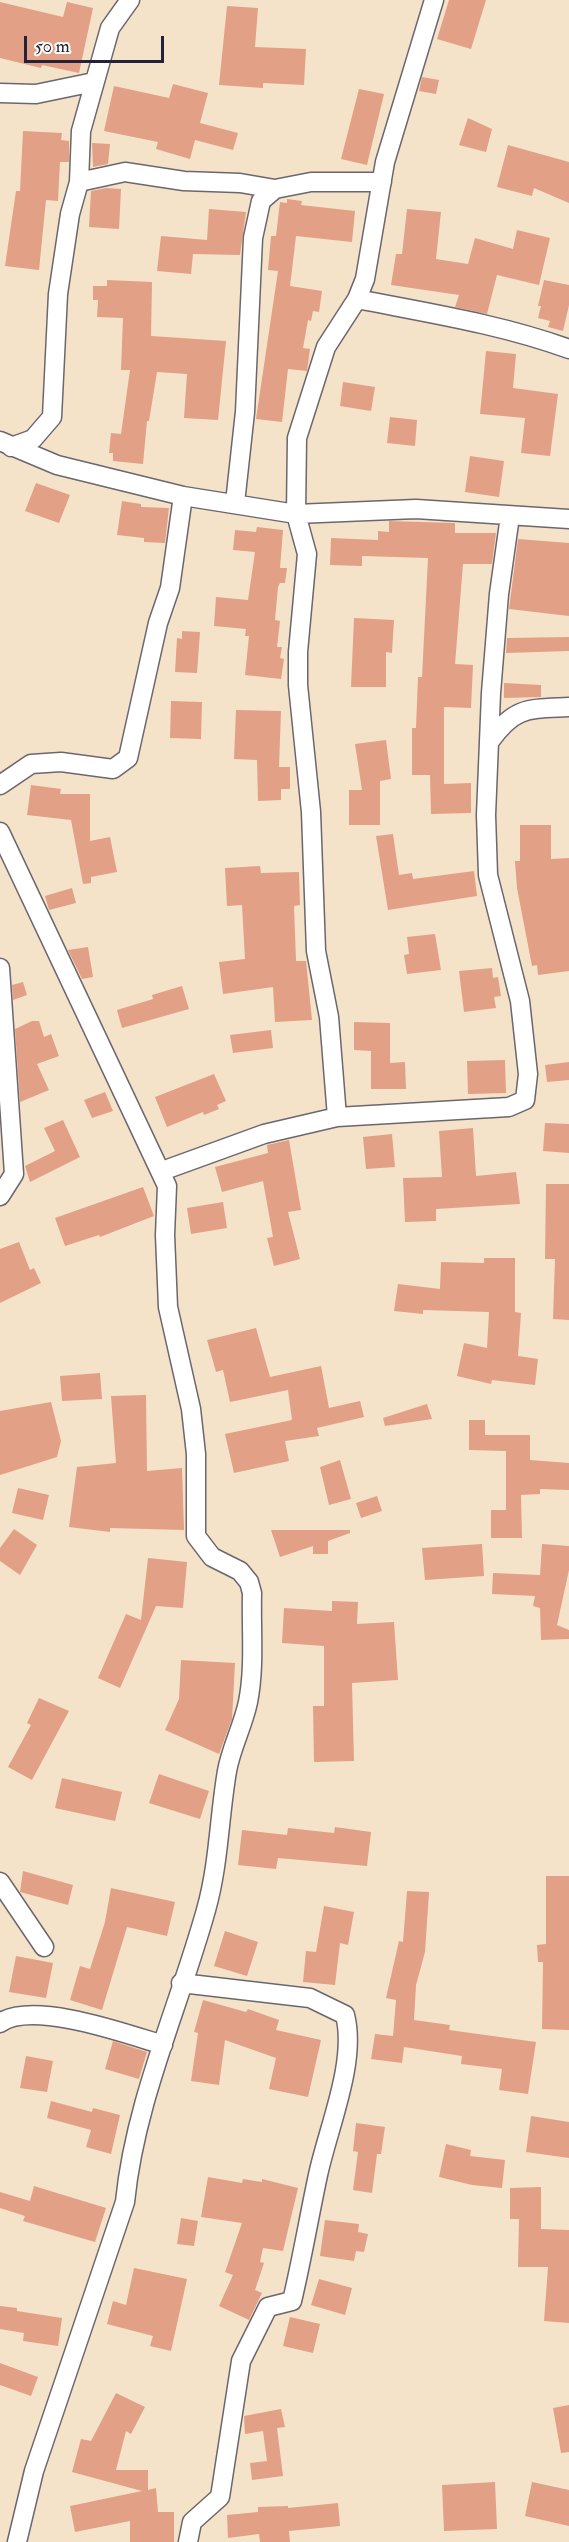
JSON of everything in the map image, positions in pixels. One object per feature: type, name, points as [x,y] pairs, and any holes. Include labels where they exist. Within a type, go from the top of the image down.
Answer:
[{"type":"street","points":[[6,444],[33,439],[52,417],[58,294],[70,214],[79,183],[81,131],[110,28],[130,0]]},
{"type":"street","points":[[337,1117],[329,1017],[316,951],[311,812],[298,685],[298,652],[307,554],[296,514],[297,438],[326,348],[357,299],[365,279],[385,162],[430,1]]},
{"type":"street","points":[[0,93],[36,94],[94,82]]},
{"type":"street","points":[[79,183],[125,172],[184,181],[240,183],[275,189],[311,182],[382,182]]},
{"type":"street","points":[[235,503],[244,412],[253,238],[261,201],[275,189]]},
{"type":"street","points":[[357,299],[480,323],[538,338],[569,349]]},
{"type":"street","points":[[6,444],[57,465],[183,496],[296,514],[416,509],[569,519]]},
{"type":"street","points":[[0,785],[31,764],[61,762],[113,769],[128,758],[158,623],[170,588],[183,496]]},
{"type":"street","points":[[162,1171],[264,1134],[337,1117],[509,1107],[525,1100],[528,1074],[520,1001],[488,875],[486,815],[491,693],[510,516]]},
{"type":"street","points":[[490,741],[505,720],[532,709],[569,707]]},
{"type":"street","points":[[0,832],[162,1171],[167,1186],[165,1234],[168,1306],[191,1409],[196,1454],[196,1536],[212,1557],[240,1571],[249,1582],[252,1593],[248,1702],[227,1770],[216,1867],[206,1912],[181,1983],[131,2159],[125,2202],[34,2470],[17,2542]]},
{"type":"street","points":[[0,968],[15,1174],[0,1196]]},
{"type":"street","points":[[0,1882],[44,1947]]},
{"type":"street","points":[[181,1983],[310,1998],[345,2015],[349,2032],[345,2065],[318,2176],[292,2301],[268,2307],[241,2361],[220,2497],[192,2522],[188,2542]]},
{"type":"street","points":[[0,2023],[27,2016],[57,2017],[163,2045]]},
{"type":"building","points":[[449,0],[486,0],[471,49],[437,39]]},
{"type":"building","points":[[0,2],[63,17],[67,2],[93,8],[79,73],[42,65],[41,68],[0,58]]},
{"type":"building","points":[[227,6],[258,8],[255,47],[306,49],[304,85],[263,83],[263,88],[219,85]]},
{"type":"building","points":[[422,77],[439,80],[436,94],[419,91]]},
{"type":"building","points":[[173,84],[208,93],[200,123],[238,133],[233,150],[195,140],[190,159],[156,149],[158,142],[104,131],[114,86],[169,98]]},
{"type":"building","points":[[359,89],[384,94],[367,165],[341,159]]},
{"type":"building","points":[[468,118],[492,129],[486,152],[459,145]]},
{"type":"building","points":[[23,131],[62,133],[61,140],[69,141],[69,162],[60,162],[58,201],[46,200],[39,270],[5,266],[16,191],[20,191]]},
{"type":"building","points":[[92,143],[110,144],[108,164],[93,167]]},
{"type":"building","points":[[508,145],[569,162],[569,203],[534,188],[532,196],[497,187]]},
{"type":"building","points":[[106,188],[121,189],[119,229],[89,227],[91,191]]},
{"type":"building","points":[[287,199],[302,201],[301,205],[355,211],[352,242],[296,236],[290,286],[322,291],[319,312],[313,311],[311,321],[308,320],[303,348],[310,349],[307,371],[288,369],[282,422],[256,419],[278,271],[268,270],[271,236],[276,236],[280,202],[287,203]]},
{"type":"building","points":[[209,209],[246,212],[240,255],[193,254],[191,274],[157,271],[161,236],[207,240]]},
{"type":"building","points":[[407,209],[441,212],[436,259],[468,264],[475,238],[513,249],[517,230],[550,238],[539,285],[497,275],[487,314],[455,307],[459,295],[391,285],[396,254],[402,254]]},
{"type":"building","points":[[107,280],[152,282],[151,336],[226,341],[218,420],[184,418],[187,374],[157,372],[149,421],[147,421],[143,464],[113,461],[113,453],[109,453],[111,433],[121,434],[130,370],[121,370],[123,318],[97,317],[98,300],[93,300],[93,286],[107,286]]},
{"type":"building","points":[[544,280],[569,285],[569,305],[563,331],[548,327],[550,321],[538,318],[541,306],[538,306]]},
{"type":"building","points":[[486,351],[516,354],[513,388],[558,394],[550,456],[521,453],[525,418],[480,414]]},
{"type":"building","points":[[343,382],[375,387],[371,411],[340,406]]},
{"type":"building","points":[[390,417],[417,420],[415,446],[387,443]]},
{"type":"building","points":[[470,456],[504,461],[499,497],[465,492]]},
{"type":"building","points":[[36,483],[70,495],[59,523],[25,511]]},
{"type":"building","points":[[122,501],[141,504],[141,507],[169,508],[165,543],[144,542],[144,538],[117,535]]},
{"type":"building","points":[[389,521],[455,523],[455,533],[496,533],[492,564],[463,564],[455,664],[473,665],[471,708],[444,707],[444,784],[471,783],[471,813],[431,814],[430,775],[412,775],[412,728],[416,728],[418,677],[422,677],[428,558],[362,556],[362,566],[330,565],[331,538],[378,540],[378,531],[389,532]]},
{"type":"building","points":[[257,527],[283,530],[280,568],[287,568],[285,583],[280,583],[278,587],[275,620],[280,621],[277,647],[282,647],[280,658],[284,659],[281,679],[245,675],[249,636],[245,636],[246,629],[214,626],[216,597],[248,600],[255,552],[233,550],[235,530],[256,532]]},
{"type":"building","points":[[518,539],[569,543],[569,616],[509,609]]},
{"type":"building","points":[[354,618],[394,620],[392,653],[386,652],[386,687],[351,687]]},
{"type":"building","points":[[182,631],[200,632],[197,673],[175,672],[177,638],[182,639]]},
{"type":"building","points":[[569,637],[569,651],[506,653],[507,638]]},
{"type":"building","points":[[504,683],[541,685],[541,697],[504,698]]},
{"type":"building","points":[[171,701],[202,702],[201,739],[170,738]]},
{"type":"building","points":[[236,710],[281,711],[279,767],[290,767],[290,789],[281,789],[281,800],[258,801],[257,760],[234,759]]},
{"type":"building","points":[[386,740],[391,779],[380,781],[380,825],[349,825],[349,790],[362,790],[355,744]]},
{"type":"building","points":[[31,785],[61,789],[60,794],[90,794],[90,841],[110,837],[117,872],[91,877],[91,883],[83,884],[71,820],[27,815]]},
{"type":"building","points":[[520,825],[551,825],[551,859],[569,858],[569,971],[538,975],[537,965],[532,966],[517,888],[515,861],[520,861]]},
{"type":"building","points":[[393,834],[399,875],[412,873],[413,879],[474,871],[477,896],[388,910],[376,836]]},
{"type":"building","points":[[260,866],[261,873],[299,872],[300,905],[294,906],[296,961],[306,961],[312,1020],[275,1022],[273,987],[223,994],[219,962],[245,959],[242,905],[227,906],[225,868]]},
{"type":"building","points":[[72,888],[76,903],[49,910],[45,896]]},
{"type":"building","points":[[435,934],[441,970],[407,974],[404,955],[409,954],[407,937]]},
{"type":"building","points":[[88,947],[93,977],[82,979],[68,950]]},
{"type":"building","points":[[492,968],[493,978],[498,977],[501,996],[494,997],[496,1008],[464,1012],[459,971]]},
{"type":"building","points":[[23,982],[27,995],[13,1000],[12,985]]},
{"type":"building","points":[[182,986],[189,1009],[122,1028],[117,1010],[153,999],[152,995]]},
{"type":"building","points":[[32,1021],[39,1021],[44,1037],[51,1034],[59,1056],[37,1064],[49,1090],[20,1102],[15,1029]]},
{"type":"building","points":[[354,1022],[390,1023],[390,1063],[405,1062],[406,1089],[371,1089],[371,1051],[354,1050]]},
{"type":"building","points":[[271,1030],[273,1048],[233,1053],[230,1035]]},
{"type":"building","points":[[505,1060],[506,1093],[468,1094],[467,1061]]},
{"type":"building","points":[[569,1062],[569,1080],[547,1082],[545,1065]]},
{"type":"building","points":[[214,1074],[226,1101],[217,1105],[219,1109],[204,1115],[203,1112],[167,1127],[155,1097]]},
{"type":"building","points":[[105,1092],[113,1111],[92,1118],[84,1100]]},
{"type":"building","points":[[63,1120],[80,1157],[30,1182],[25,1166],[55,1151],[44,1128]]},
{"type":"building","points":[[545,1123],[569,1124],[569,1153],[543,1151]]},
{"type":"building","points":[[473,1128],[476,1176],[516,1172],[520,1204],[436,1209],[436,1221],[405,1222],[403,1178],[442,1177],[439,1131]]},
{"type":"building","points":[[392,1134],[395,1167],[366,1169],[363,1137]]},
{"type":"building","points":[[289,1140],[301,1210],[288,1212],[300,1259],[274,1266],[267,1238],[273,1237],[263,1181],[222,1192],[215,1167],[268,1153],[267,1145]]},
{"type":"building","points":[[546,1184],[569,1184],[569,1320],[553,1319],[555,1259],[545,1259]]},
{"type":"building","points":[[143,1187],[154,1216],[100,1237],[99,1235],[65,1246],[55,1218]]},
{"type":"building","points":[[223,1202],[227,1228],[191,1234],[187,1208]]},
{"type":"building","points":[[19,1242],[30,1270],[34,1268],[41,1283],[0,1303],[0,1249]]},
{"type":"building","points":[[484,1258],[515,1258],[515,1312],[521,1313],[518,1356],[538,1359],[535,1385],[492,1380],[491,1384],[457,1376],[464,1343],[487,1348],[489,1312],[423,1310],[423,1314],[394,1311],[398,1284],[440,1289],[441,1262],[484,1263]]},
{"type":"building","points":[[256,1328],[270,1377],[321,1366],[329,1408],[360,1401],[364,1417],[317,1428],[319,1436],[285,1441],[289,1461],[234,1473],[225,1434],[292,1420],[288,1390],[230,1402],[223,1370],[216,1372],[207,1340]]},
{"type":"building","points":[[100,1373],[102,1399],[62,1401],[60,1376]]},
{"type":"building","points":[[146,1395],[147,1471],[182,1468],[184,1530],[110,1528],[110,1532],[69,1527],[77,1467],[116,1463],[111,1396]]},
{"type":"building","points":[[51,1402],[61,1441],[57,1457],[0,1475],[0,1411]]},
{"type":"building","points":[[427,1404],[432,1419],[385,1426],[383,1418]]},
{"type":"building","points":[[469,1420],[485,1420],[485,1435],[530,1435],[530,1460],[569,1463],[569,1490],[540,1489],[540,1494],[521,1495],[522,1538],[491,1538],[491,1510],[506,1510],[506,1451],[469,1450]]},
{"type":"building","points":[[340,1460],[351,1499],[329,1505],[320,1467]]},
{"type":"building","points":[[18,1488],[49,1495],[43,1520],[12,1513]]},
{"type":"building","points":[[377,1496],[382,1511],[361,1518],[356,1503]]},
{"type":"building","points":[[14,1529],[37,1545],[20,1575],[0,1561],[0,1548]]},
{"type":"building","points":[[271,1530],[350,1530],[350,1533],[328,1541],[328,1554],[313,1554],[313,1546],[280,1557]]},
{"type":"building","points":[[482,1544],[484,1576],[425,1580],[422,1548]]},
{"type":"building","points":[[542,1544],[569,1546],[569,1570],[557,1625],[569,1630],[569,1639],[541,1640],[540,1608],[533,1606],[535,1596],[492,1594],[493,1573],[540,1575]]},
{"type":"building","points":[[148,1558],[187,1562],[183,1608],[156,1606],[120,1688],[98,1678],[126,1614],[141,1620]]},
{"type":"building","points":[[332,1601],[358,1602],[357,1624],[394,1622],[398,1680],[352,1683],[354,1761],[314,1762],[313,1706],[324,1706],[324,1646],[282,1643],[284,1608],[332,1611]]},
{"type":"building","points":[[181,1660],[235,1663],[232,1719],[219,1754],[165,1730],[179,1699]]},
{"type":"building","points":[[39,1698],[69,1711],[32,1780],[8,1767],[31,1725],[27,1723]]},
{"type":"building","points":[[159,1774],[209,1791],[200,1819],[149,1803]]},
{"type":"building","points":[[62,1778],[122,1792],[115,1821],[55,1808]]},
{"type":"building","points":[[335,1827],[371,1832],[367,1866],[278,1858],[276,1869],[238,1865],[242,1830],[287,1835],[288,1828],[334,1833]]},
{"type":"building","points":[[23,1871],[73,1885],[68,1905],[20,1892]]},
{"type":"building","points":[[546,1876],[569,1876],[569,2030],[542,2029],[543,1962],[538,1962],[537,1945],[546,1944]]},
{"type":"building","points":[[111,1888],[175,1902],[167,1936],[127,1927],[102,2010],[70,2000],[80,1966],[90,1969],[105,1922]]},
{"type":"building","points":[[407,1891],[429,1892],[425,1952],[416,1985],[414,2020],[450,2025],[449,2030],[536,2042],[528,2094],[499,2090],[502,2069],[461,2064],[462,2056],[404,2047],[402,2063],[371,2059],[375,2034],[393,2036],[396,2000],[386,1998],[399,1941],[403,1942]]},
{"type":"building","points":[[324,1906],[354,1912],[348,1945],[340,1943],[335,1985],[303,1982],[306,1951],[316,1952]]},
{"type":"building","points":[[225,1931],[258,1942],[247,1976],[214,1966]]},
{"type":"building","points":[[16,1956],[53,1963],[46,1998],[9,1992]]},
{"type":"building","points":[[203,2000],[246,2012],[248,2009],[279,2020],[276,2030],[321,2040],[308,2097],[269,2089],[276,2058],[225,2040],[219,2085],[191,2081],[198,2033],[194,2032]]},
{"type":"building","points":[[113,2041],[147,2052],[139,2079],[105,2069]]},
{"type":"building","points":[[26,2056],[53,2061],[47,2092],[20,2088]]},
{"type":"building","points":[[51,2101],[92,2112],[93,2108],[120,2115],[111,2154],[86,2147],[91,2130],[47,2118]]},
{"type":"building","points":[[531,2116],[569,2122],[569,2158],[526,2152]]},
{"type":"building","points":[[356,2123],[385,2127],[381,2154],[377,2154],[372,2193],[353,2190],[358,2152],[353,2151]]},
{"type":"building","points":[[446,2144],[471,2150],[470,2156],[505,2160],[502,2188],[472,2185],[439,2177]]},
{"type":"building","points":[[208,2177],[242,2183],[243,2179],[262,2182],[262,2179],[298,2188],[283,2251],[263,2248],[260,2262],[264,2263],[255,2290],[262,2293],[249,2320],[219,2306],[233,2275],[225,2272],[242,2223],[201,2217]]},
{"type":"building","points":[[34,2186],[106,2208],[95,2242],[23,2221],[25,2216],[0,2208],[0,2192],[30,2201]]},
{"type":"building","points":[[541,2187],[541,2229],[569,2230],[569,2323],[544,2321],[548,2267],[518,2267],[519,2219],[510,2219],[510,2188]]},
{"type":"building","points":[[181,2218],[198,2221],[194,2246],[177,2244]]},
{"type":"building","points":[[325,2220],[359,2224],[358,2232],[368,2234],[364,2252],[356,2251],[354,2261],[320,2256]]},
{"type":"building","points":[[134,2268],[187,2279],[171,2351],[150,2346],[153,2336],[107,2324],[113,2301],[126,2305]]},
{"type":"building","points":[[319,2279],[352,2288],[345,2315],[311,2305]]},
{"type":"building","points":[[0,2306],[62,2318],[58,2346],[23,2341],[24,2333],[0,2329]]},
{"type":"building","points":[[290,2317],[320,2324],[313,2353],[283,2346]]},
{"type":"building","points":[[0,2363],[38,2377],[31,2396],[0,2385]]},
{"type":"building","points":[[116,2393],[145,2407],[131,2434],[126,2431],[116,2470],[148,2470],[148,2490],[156,2488],[158,2512],[174,2512],[174,2542],[130,2542],[130,2521],[75,2532],[70,2506],[142,2491],[72,2472],[81,2439],[91,2441]]},
{"type":"building","points":[[569,2405],[569,2452],[561,2453],[553,2408]]},
{"type":"building","points":[[281,2409],[285,2427],[277,2428],[283,2476],[252,2480],[250,2463],[267,2461],[263,2431],[245,2434],[244,2416]]},
{"type":"building","points":[[495,2482],[497,2529],[444,2531],[442,2485]]},
{"type":"building","points":[[532,2482],[569,2490],[569,2526],[525,2516]]},
{"type":"building","points":[[338,2503],[340,2526],[289,2531],[290,2542],[260,2542],[259,2534],[228,2538],[227,2515],[258,2512],[258,2507],[288,2506],[288,2508]]}]
